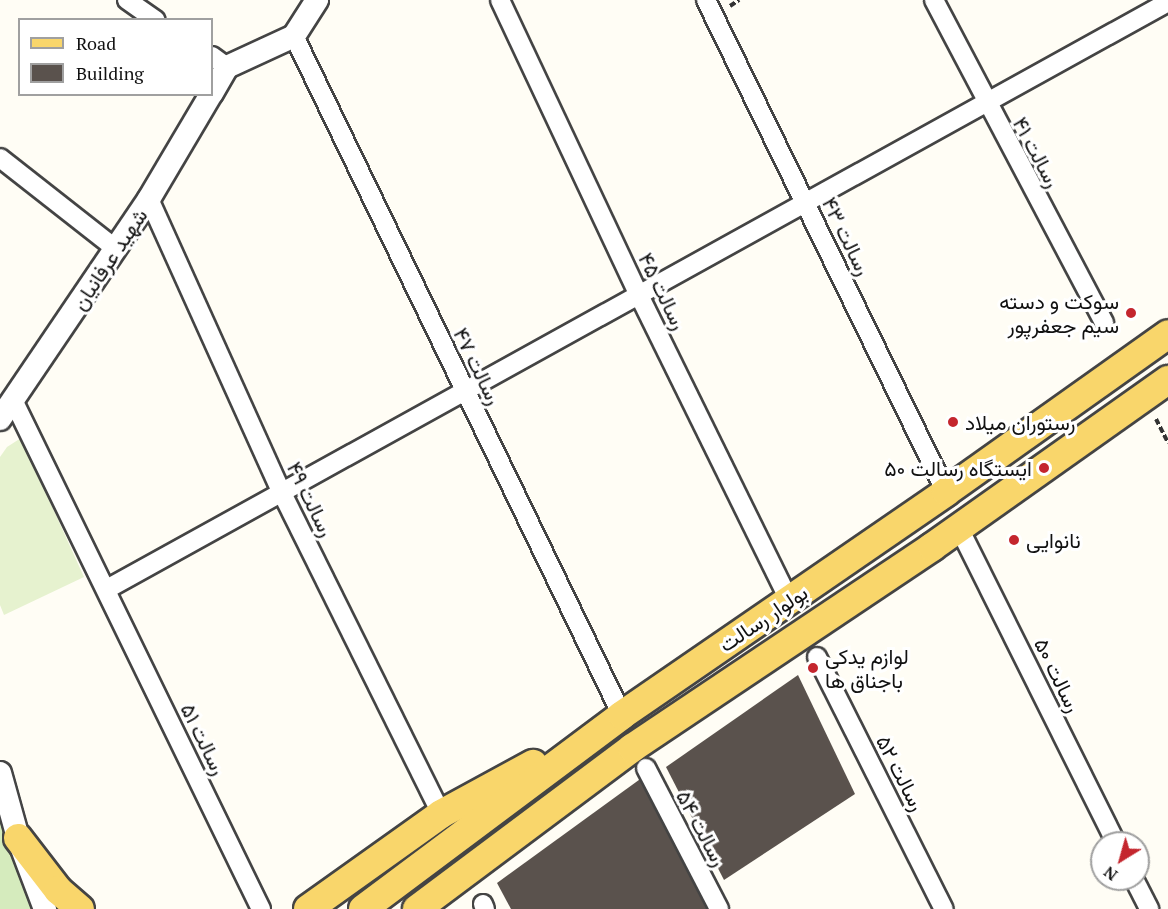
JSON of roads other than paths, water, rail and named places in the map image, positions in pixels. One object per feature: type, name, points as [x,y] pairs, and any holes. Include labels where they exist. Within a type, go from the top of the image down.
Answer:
[{"type":"main road","name":"بولوار رسالت","points":[[363,909],[622,715],[946,492],[1168,334]]},
{"type":"main road","points":[[1143,352],[1165,382]]},
{"type":"main road","name":"بولوار رسالت","points":[[417,909],[632,748],[959,528],[1165,382]]},
{"type":"main road","points":[[308,909],[441,814],[622,715]]},
{"type":"main road","points":[[18,838],[58,890],[80,909]]},
{"type":"street","points":[[127,0],[153,18]]},
{"type":"street","points":[[294,36],[317,0]]},
{"type":"street","name":"رسالت ۴۵","points":[[500,0],[639,295],[789,600]]},
{"type":"street","name":"رسالت ۴۳","points":[[706,0],[946,492]]},
{"type":"street","name":"رسالت ۴۱","points":[[934,0],[986,103],[1104,323]]},
{"type":"street","points":[[107,589],[1168,2]]},
{"type":"street","name":"شهید عرفانیان","points":[[213,86],[219,62],[294,36]]},
{"type":"street","name":"رسالت ۴۷","points":[[294,36],[622,715]]},
{"type":"street","name":"شهید عرفانیان","points":[[7,411],[149,199],[210,96]]},
{"type":"street","points":[[0,158],[116,249]]},
{"type":"street","name":"رسالت ۴۹","points":[[149,199],[282,493],[441,814]]},
{"type":"street","name":"رسالت ۵۱","points":[[7,411],[107,589],[261,909]]},
{"type":"street","name":"رسالت ۵۰","points":[[959,528],[1110,831]]},
{"type":"street","name":"رسالت ۵۲","points":[[817,657],[944,909]]},
{"type":"street","name":"رسالت ۵۴","points":[[646,768],[719,909]]},
{"type":"street","points":[[0,773],[18,838],[45,909]]},
{"type":"street","points":[[1140,891],[1149,909]]},
{"type":"place","name":"سوکت و دسته سیم جعفرپور","points":[[1131,313]]},
{"type":"place","name":"رستوران میلاد","points":[[953,422]]},
{"type":"place","name":"ایستگاه رسالت ۵۰","points":[[1044,468]]},
{"type":"place","name":"نانوایی","points":[[1014,540]]},
{"type":"place","name":"لوازم یدکی باجناق ها","points":[[813,668]]}]
